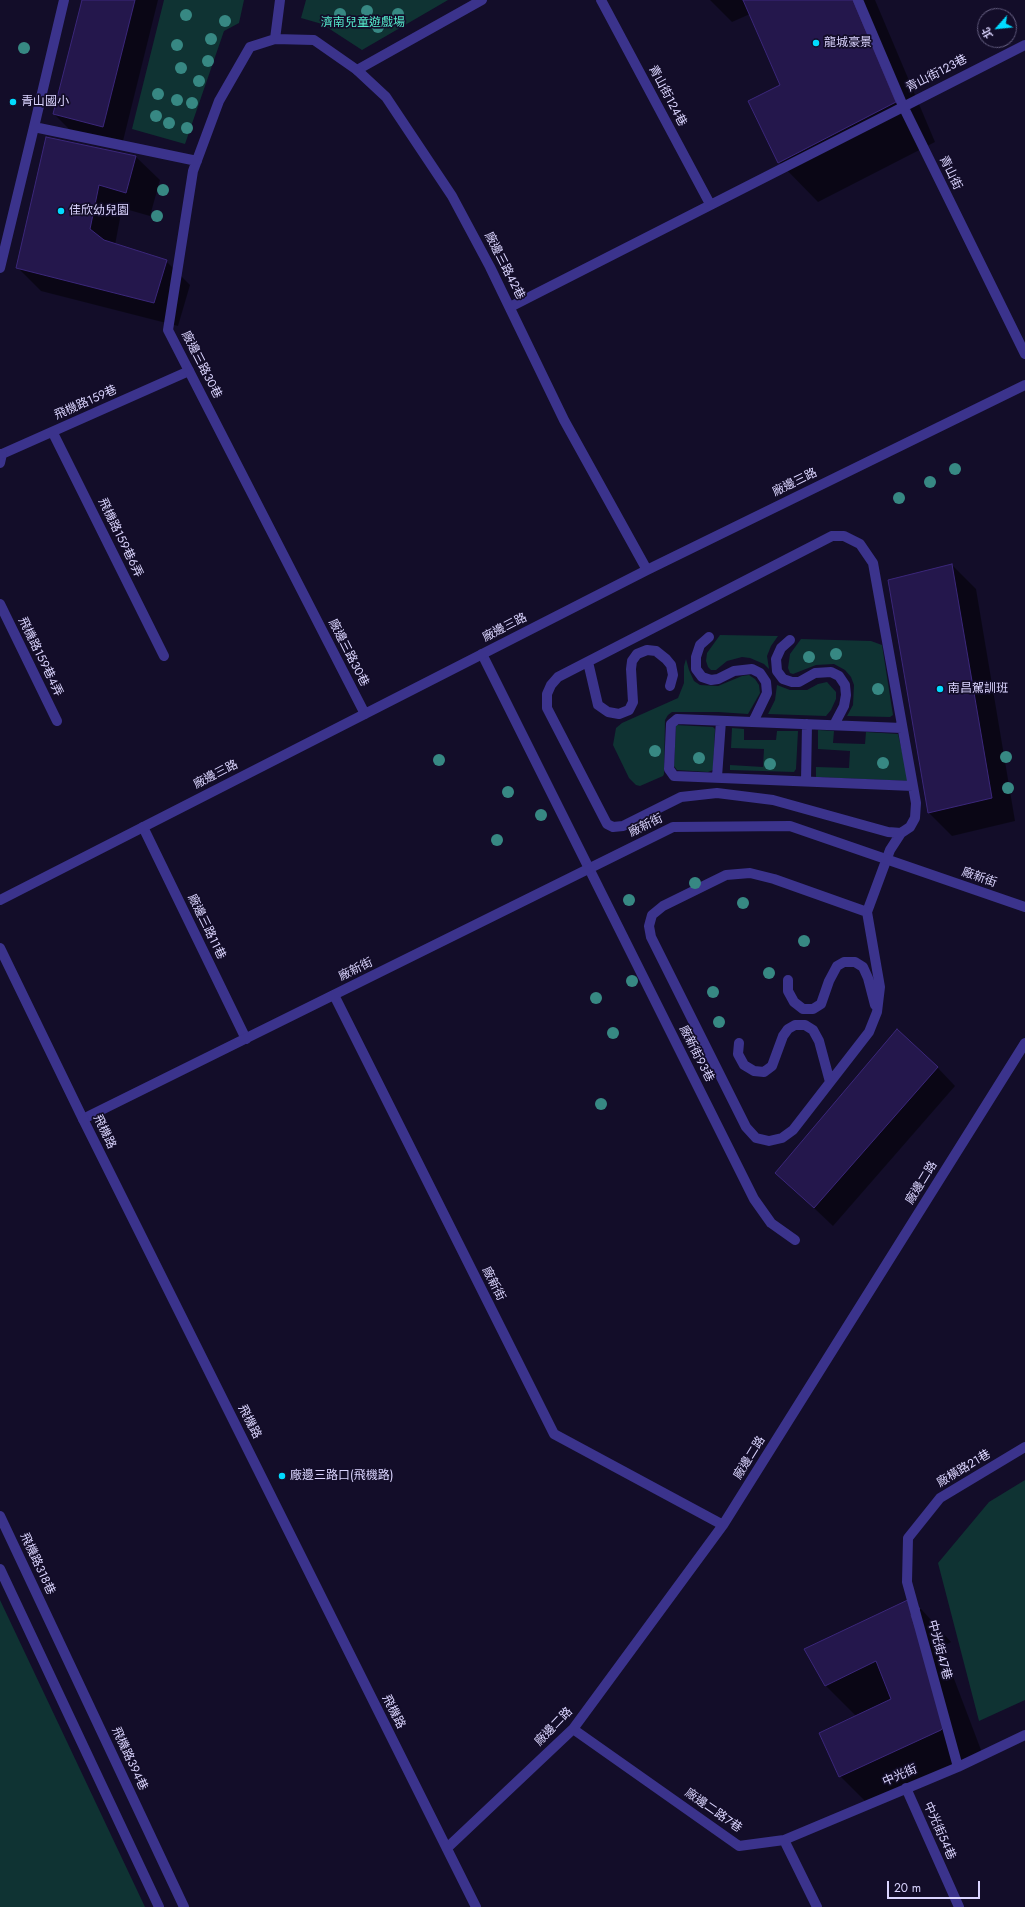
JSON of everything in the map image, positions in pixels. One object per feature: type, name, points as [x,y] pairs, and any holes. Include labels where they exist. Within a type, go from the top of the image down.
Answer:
[{"type":"street","points":[[0,268],[64,0]]},
{"type":"street","points":[[275,39],[280,0]]},
{"type":"street","points":[[357,70],[482,0]]},
{"type":"street","name":"青山街124巷","points":[[601,0],[710,204]]},
{"type":"street","name":"青山街","points":[[858,0],[903,106],[1025,354]]},
{"type":"street","name":"廠邊三路42巷","points":[[275,39],[314,40],[357,70],[386,97],[452,196],[510,307],[564,420],[647,570]]},
{"type":"street","name":"廠邊三路30巷","points":[[275,39],[250,48],[219,101],[193,170],[184,218],[168,330],[365,714]]},
{"type":"street","name":"青山街123巷","points":[[903,106],[1025,44]]},
{"type":"street","points":[[510,307],[903,106]]},
{"type":"street","points":[[34,127],[197,161]]},
{"type":"street","name":"飛機路159巷","points":[[1,457],[189,371]]},
{"type":"street","name":"廠邊三路","points":[[0,900],[647,570],[1025,385]]},
{"type":"street","name":"飛機路159巷6弄","points":[[53,433],[164,656]]},
{"type":"street","points":[[867,912],[774,878],[750,873],[726,875],[663,906],[652,915],[649,926],[650,937],[742,1120],[756,1138],[769,1141],[782,1138],[793,1130],[868,1032],[877,1012],[880,987],[867,912],[886,859],[901,833],[910,828],[915,818],[916,803],[873,563],[860,544],[844,536],[832,536],[558,677],[551,685],[547,694],[547,708],[607,824],[613,827],[623,826],[681,797],[717,793],[773,800],[888,832],[901,833]]},
{"type":"street","name":"飛機路159巷4弄","points":[[0,604],[57,721]]},
{"type":"street","points":[[709,637],[700,645],[696,657],[696,669],[702,677],[711,680],[718,679],[734,671],[752,669],[760,673],[766,682],[768,693],[753,722]]},
{"type":"street","points":[[790,640],[782,648],[776,660],[777,671],[783,679],[792,682],[799,682],[815,674],[831,672],[839,676],[845,685],[846,695],[844,706],[834,725]]},
{"type":"street","points":[[588,662],[598,705],[608,712],[619,714],[629,710],[633,702],[632,661],[637,654],[647,650],[656,651],[666,658],[671,665],[673,675],[670,686]]},
{"type":"street","name":"廠新街93巷","points":[[482,654],[754,1199],[771,1223],[795,1240]]},
{"type":"street","points":[[902,728],[677,719],[671,724],[669,769],[674,776],[913,786]]},
{"type":"street","points":[[718,777],[721,721]]},
{"type":"street","points":[[806,781],[807,724]]},
{"type":"street","name":"廠新街","points":[[723,1525],[554,1434],[334,995],[673,828],[790,826],[1025,907]]},
{"type":"street","name":"廠邊三路11巷","points":[[143,827],[246,1039]]},
{"type":"street","name":"飛機路","points":[[0,948],[83,1120],[476,1907]]},
{"type":"street","points":[[788,980],[788,991],[794,1002],[804,1009],[813,1009],[821,1004],[829,981],[837,966],[844,962],[855,962],[863,967],[868,978],[877,1012]]},
{"type":"street","points":[[83,1120],[334,995]]},
{"type":"street","points":[[739,1043],[738,1054],[744,1065],[754,1072],[764,1072],[772,1066],[783,1036],[788,1029],[795,1025],[805,1025],[813,1030],[819,1041],[830,1082]]},
{"type":"street","name":"廠邊二路","points":[[446,1848],[573,1729],[723,1525],[1025,1043]]},
{"type":"street","name":"廠橫路21巷","points":[[908,1538],[940,1498],[1025,1447]]},
{"type":"street","name":"飛機路318巷","points":[[0,1516],[50,1622]]},
{"type":"street","name":"中光街47巷","points":[[908,1538],[907,1582],[958,1766]]},
{"type":"street","points":[[0,1569],[159,1907]]},
{"type":"street","name":"飛機路394巷","points":[[50,1622],[184,1907]]},
{"type":"street","name":"廠邊二路7巷","points":[[573,1729],[739,1846],[784,1840]]},
{"type":"street","name":"中光街","points":[[784,1840],[958,1766],[1025,1735]]},
{"type":"street","name":"中光街54巷","points":[[906,1788],[959,1907]]},
{"type":"street","points":[[784,1840],[817,1907]]},
{"type":"green space","points":[[164,0],[244,0],[239,23],[224,31],[185,144],[132,129]]},
{"type":"green space","name":"濟南兒童遊戲場","points":[[306,0],[448,0],[362,50],[322,24],[301,18]]},
{"type":"green space","points":[[720,635],[778,636],[771,646],[767,656],[769,669],[764,664],[750,658],[742,657],[727,661],[716,670],[711,670],[706,661],[707,653]]},
{"type":"green space","points":[[801,639],[871,641],[882,645],[893,715],[890,717],[847,716],[853,705],[854,685],[851,677],[845,670],[834,664],[816,665],[793,674],[790,673],[788,668],[790,654]]},
{"type":"green space","points":[[686,659],[694,681],[700,685],[718,686],[742,676],[749,675],[755,679],[759,685],[760,693],[748,714],[718,712],[672,712],[665,720],[664,774],[663,776],[640,786],[636,785],[629,778],[613,745],[616,728],[622,723],[678,698],[684,683],[684,666]]},
{"type":"green space","points":[[827,682],[836,692],[836,699],[831,710],[826,716],[768,714],[775,700],[777,685],[790,690],[807,690],[818,684]]},
{"type":"green space","points":[[676,725],[713,727],[715,729],[713,770],[708,772],[677,770],[674,766]]},
{"type":"green space","points":[[732,728],[744,729],[744,740],[776,740],[777,731],[798,731],[796,769],[794,772],[730,770],[730,765],[763,767],[764,749],[731,748]]},
{"type":"green space","points":[[818,730],[834,731],[833,743],[865,744],[866,732],[898,734],[909,781],[816,777],[816,767],[849,768],[850,751],[818,749]]},
{"type":"green space","points":[[1025,1480],[1025,1700],[979,1721],[938,1563],[989,1502]]},
{"type":"green space","points":[[0,1600],[145,1907],[0,1907]]},
{"type":"building","points":[[82,0],[135,0],[103,127],[53,114]]},
{"type":"building","name":"龍城豪景","points":[[743,0],[853,0],[896,102],[778,163],[748,101],[780,85]]},
{"type":"building","name":"佳欣幼兒園","points":[[46,137],[136,156],[126,193],[99,185],[90,229],[104,240],[167,260],[154,303],[16,268]]},
{"type":"building","name":"南昌駕訓班","points":[[952,564],[992,798],[928,813],[888,580]]},
{"type":"building","points":[[897,1029],[938,1067],[814,1208],[775,1173]]},
{"type":"building","points":[[912,1598],[920,1609],[911,1615],[948,1721],[941,1730],[839,1777],[819,1733],[891,1699],[876,1661],[825,1686],[804,1649]]},
{"type":"place","name":"龍城豪景","points":[[816,43]]},
{"type":"place","name":"青山國小","points":[[13,102]]},
{"type":"place","name":"佳欣幼兒園","points":[[61,211]]},
{"type":"place","name":"南昌駕訓班","points":[[940,689]]},
{"type":"place","name":"廠邊三路口(飛機路)","points":[[282,1476]]}]
